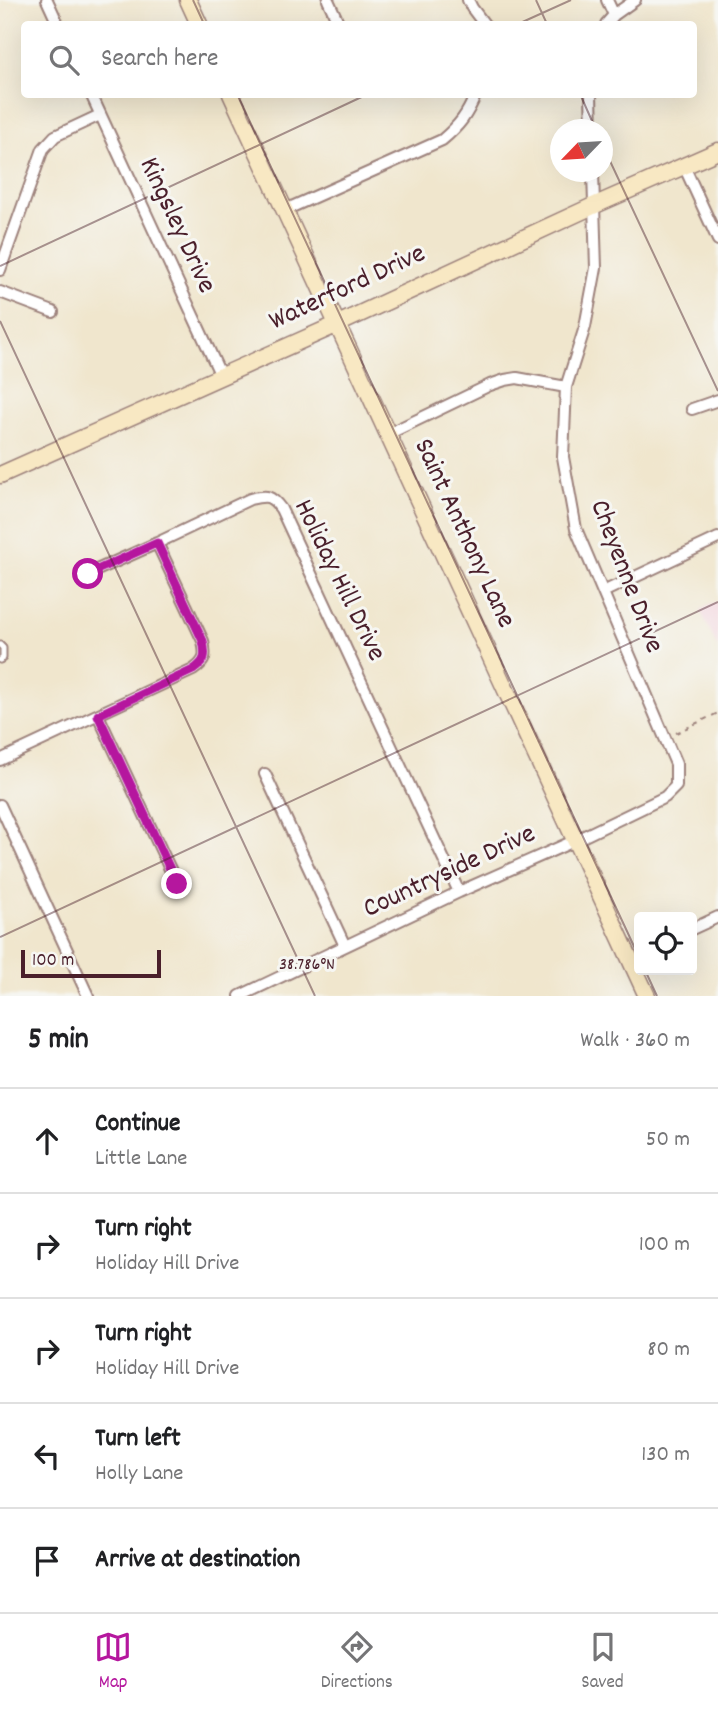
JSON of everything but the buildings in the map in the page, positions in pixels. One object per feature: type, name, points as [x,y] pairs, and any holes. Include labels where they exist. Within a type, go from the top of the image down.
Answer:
[{"type":"street","points":[[47,0],[57,21]]},
{"type":"street","points":[[188,0],[198,21]]},
{"type":"street","points":[[328,0],[338,21]]},
{"type":"street","points":[[468,0],[482,21]]},
{"type":"street","points":[[607,0],[614,15]]},
{"type":"street","points":[[609,21],[635,0]]},
{"type":"street","name":"Kingsley Drive","points":[[93,98],[220,376]]},
{"type":"street","name":"Saint Anthony Lane","points":[[233,98],[574,841],[634,956]]},
{"type":"street","points":[[285,210],[442,140],[458,127],[474,98]]},
{"type":"street","points":[[591,98],[592,119]]},
{"type":"street","points":[[0,270],[43,149],[55,136],[100,116]]},
{"type":"street","name":"Waterford Drive","points":[[0,475],[718,151]]},
{"type":"street","points":[[684,166],[718,240]]},
{"type":"street","name":"Cheyenne Drive","points":[[593,182],[596,268],[585,327],[566,387],[563,457],[576,529],[676,764],[676,786]]},
{"type":"street","points":[[0,292],[53,312]]},
{"type":"street","points":[[388,434],[505,380],[517,378],[566,387]]},
{"type":"street","points":[[692,409],[718,400]]},
{"type":"street","name":"Holiday Hill Drive","points":[[157,543],[250,499],[265,496],[275,500],[459,892]]},
{"type":"street","points":[[603,592],[718,538]]},
{"type":"street","points":[[0,760],[202,664],[205,653],[203,641],[157,543],[88,574]]},
{"type":"street","points":[[98,715],[177,884]]},
{"type":"street","points":[[265,774],[345,946]]},
{"type":"street","name":"Countryside Drive","points":[[240,996],[459,892],[574,841],[664,796],[676,786]]},
{"type":"street","points":[[0,805],[88,996]]},
{"type":"street","points":[[697,927],[718,917]]},
{"type":"street","name":"Saint Anthony Lane","points":[[640,975],[647,996]]},
{"type":"lane","points":[[0,645],[3,648],[3,658],[0,660]]},
{"type":"path","points":[[665,738],[718,713]]},
{"type":"shaded area","points":[[718,601],[718,648],[700,610]]},
{"type":"route","points":[[88,574],[157,543],[203,641],[205,653],[202,664],[98,715],[177,884]]}]
